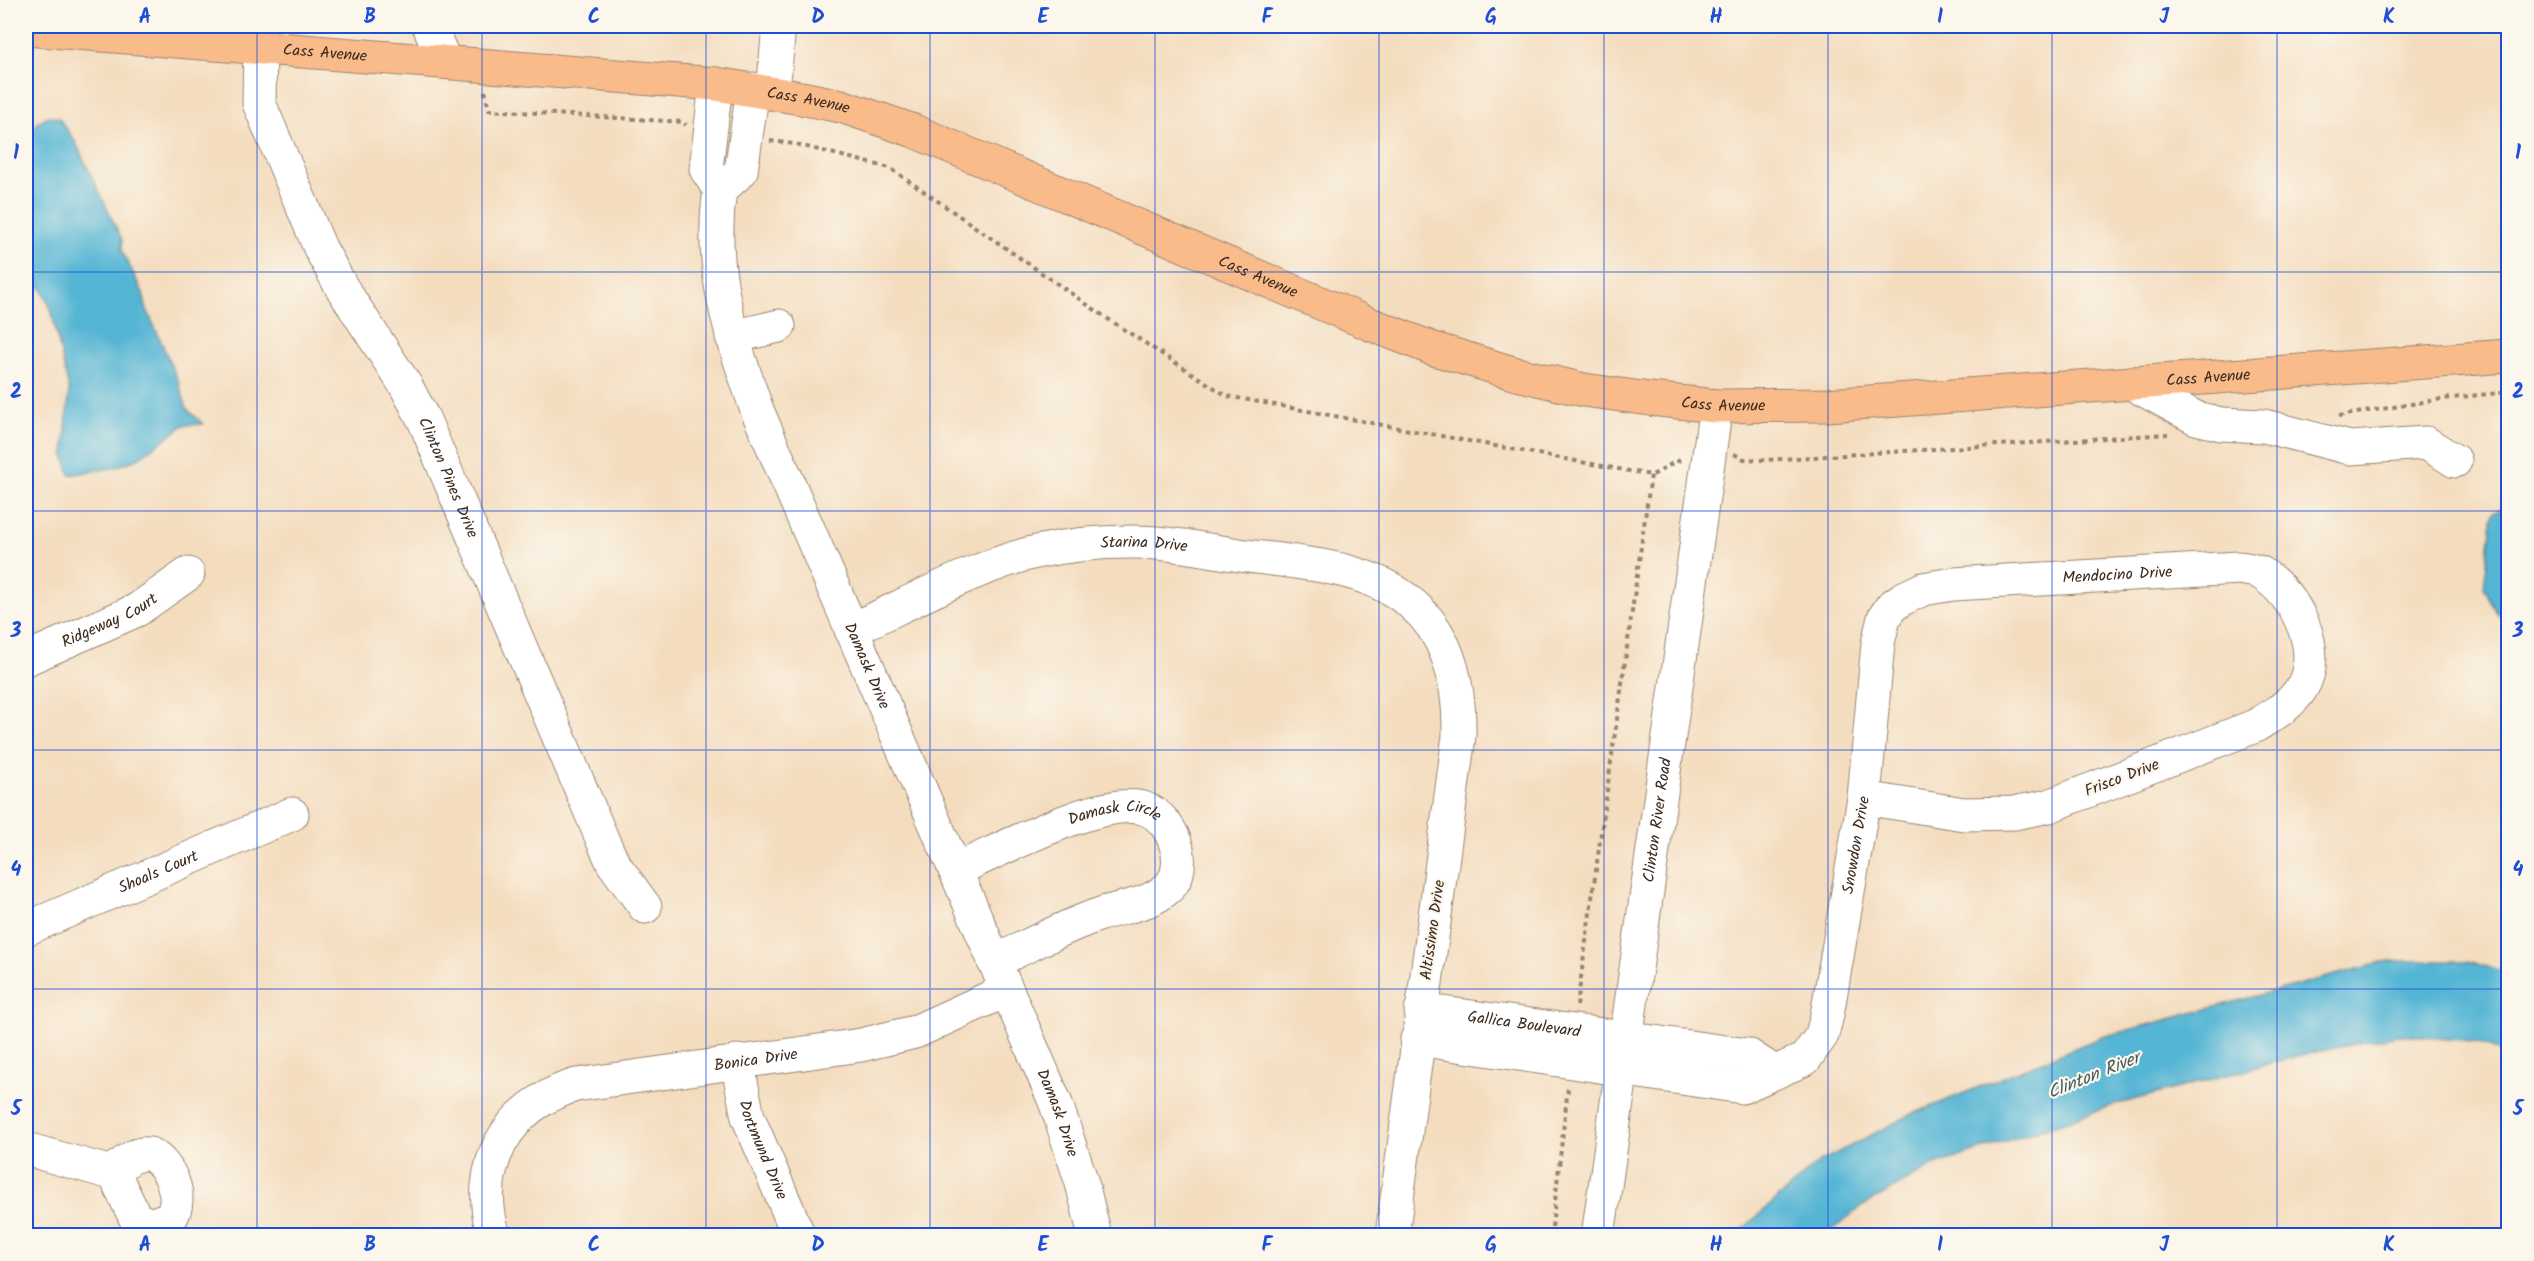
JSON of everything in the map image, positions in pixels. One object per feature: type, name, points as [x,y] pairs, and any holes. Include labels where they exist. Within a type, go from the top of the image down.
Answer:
[{"type":"main road","name":"Cass Avenue","points":[[26,28],[716,84],[763,90],[841,106],[914,131],[1431,348],[1513,373],[1584,390],[1716,406],[1828,405],[2508,356]]},
{"type":"street","points":[[429,26],[445,61]]},
{"type":"street","points":[[716,84],[706,169],[720,190],[741,171],[745,138],[763,90],[779,26]]},
{"type":"street","name":"Clinton Pines Drive","points":[[260,48],[257,87],[259,103],[320,248],[342,288],[415,402],[603,841],[613,862],[645,907]]},
{"type":"street","name":"Damask Drive","points":[[720,190],[715,248],[719,282],[732,337],[757,410],[1056,1104],[1082,1183],[1095,1236]]},
{"type":"street","points":[[732,337],[779,326]]},
{"type":"street","points":[[2131,383],[2196,418],[2222,424],[2264,426],[2350,448],[2426,443],[2455,461]]},
{"type":"street","name":"Clinton River Road","points":[[1598,1236],[1716,406]]},
{"type":"street","name":"Starina Drive","points":[[851,630],[989,568],[1032,553],[1080,544],[1129,542],[1166,543],[1351,573],[1404,597],[1433,627]]},
{"type":"street","name":"Mendocino Drive","points":[[1902,599],[1923,589],[1953,584],[2239,568],[2259,572],[2280,588],[2294,607],[2304,630]]},
{"type":"street","name":"Ridgeway Court","points":[[26,659],[136,610],[188,574]]},
{"type":"street","name":"Snowdon Drive","points":[[1624,1053],[1748,1055],[1774,1072],[1791,1067],[1805,1059],[1822,1035],[1864,798],[1878,643],[1884,618],[1891,607],[1902,599]]},
{"type":"street","name":"Altissimo Drive","points":[[1392,1236],[1459,727],[1453,671],[1443,644],[1433,627]]},
{"type":"street","name":"Frisco Drive","points":[[1864,798],[1964,814],[2014,813],[2049,806],[2254,726],[2283,709],[2301,688],[2311,660],[2304,630]]},
{"type":"street","name":"Damask Circle","points":[[955,870],[1096,811],[1125,807],[1145,808],[1160,818],[1173,836],[1178,854],[1176,876],[1171,886],[1155,899],[1098,915],[1000,976]]},
{"type":"street","name":"Shoals Court","points":[[26,929],[292,814]]},
{"type":"street","name":"Bonica Drive","points":[[494,1236],[487,1203],[488,1182],[496,1153],[510,1127],[536,1102],[576,1084],[899,1037],[1000,976]]},
{"type":"street","name":"Gallica Boulevard","points":[[1419,1024],[1624,1053]]},
{"type":"street","name":"Dortmund Drive","points":[[737,1061],[748,1117],[799,1236]]},
{"type":"street","points":[[26,1149],[108,1172],[116,1170]]},
{"type":"path","points":[[480,64],[489,110],[683,122],[693,133],[710,135]]},
{"type":"path","points":[[745,138],[795,144],[890,168],[1111,321],[1227,396],[1651,475],[1660,473],[1676,460]]},
{"type":"path","points":[[2330,418],[2442,399],[2508,392]]},
{"type":"path","points":[[1736,454],[1744,459],[1766,460],[2177,433]]},
{"type":"path","points":[[1551,1236],[1565,1132],[1572,1046],[1651,475]]},
{"type":"water","points":[[48,116],[59,118],[76,143],[122,240],[122,251],[143,293],[146,307],[178,381],[187,409],[203,424],[184,425],[137,459],[116,467],[70,475],[64,455],[69,390],[51,309],[33,271],[26,235],[26,154],[37,123]]},
{"type":"water","points":[[2508,506],[2508,617],[2498,615],[2484,587],[2493,512]]},
{"type":"water","name":"Clinton River","points":[[2388,961],[2467,961],[2508,973],[2508,1054],[2473,1041],[2397,1035],[2297,1056],[2111,1106],[1932,1166],[1861,1207],[1826,1235],[1736,1235],[1819,1162],[1910,1115],[2102,1037]]}]
